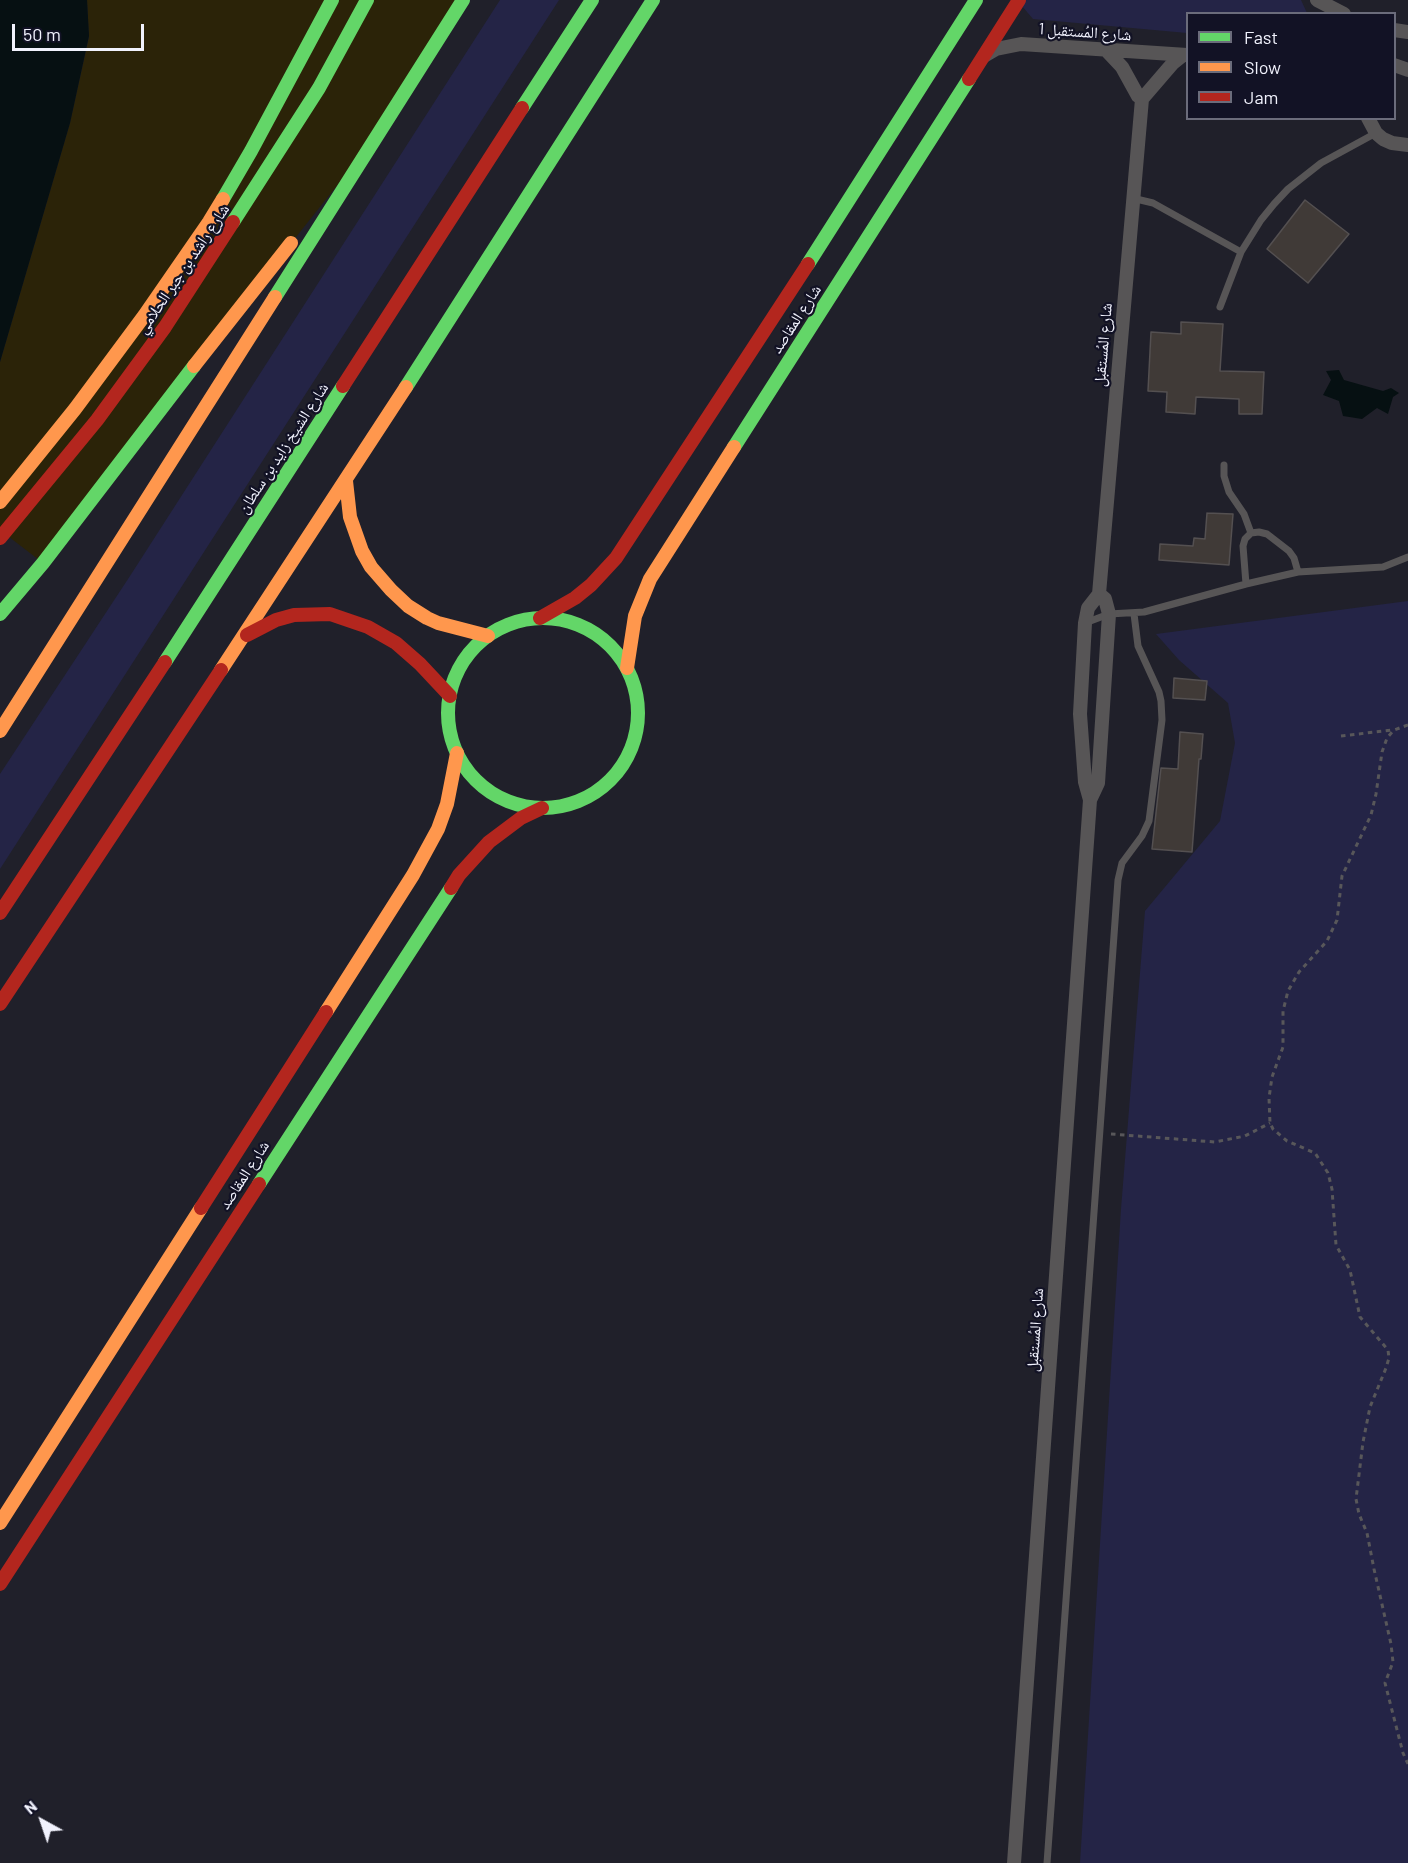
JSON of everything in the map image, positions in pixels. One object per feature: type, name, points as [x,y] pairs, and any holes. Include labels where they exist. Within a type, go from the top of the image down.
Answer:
[{"type":"main road","name":"شارع راشد بن جبر الحلامي","points":[[0,502],[75,409],[144,316],[209,222],[251,151],[332,0]]},
{"type":"main road","name":"شارع راشد بن جبر الحلامي","points":[[0,538],[97,420],[165,327],[319,88],[367,0]]},
{"type":"main road","points":[[0,731],[463,0]]},
{"type":"main road","name":"شارع الشيخ زايد بن سلطان","points":[[0,913],[121,730],[592,0]]},
{"type":"main road","points":[[0,1004],[346,481],[653,0]]},
{"type":"main road","name":"شارع المقاصد","points":[[540,618],[575,598],[616,558],[859,186],[976,0]]},
{"type":"main road","name":"شارع المقاصد","points":[[627,668],[635,616],[651,579],[1019,0]]},
{"type":"main road","points":[[0,614],[43,563],[199,359],[370,144]]},
{"type":"main road","points":[[346,481],[350,517],[359,543],[371,567],[391,590],[408,606],[438,623],[488,636]]},
{"type":"main road","points":[[244,637],[276,620],[294,615],[330,614],[368,627],[396,643],[420,664],[450,696]]},
{"type":"main road","points":[[540,618],[561,620],[581,626],[600,636],[615,650],[627,668],[636,691],[639,715],[635,740],[625,762],[609,782],[590,796],[567,805],[542,808],[521,806],[483,787],[468,771],[457,753],[450,734],[448,711],[456,676],[467,657],[488,636],[509,625],[540,618]]},
{"type":"main road","name":"شارع المقاصد","points":[[0,1523],[426,852],[447,804],[457,753]]},
{"type":"main road","name":"شارع المقاصد","points":[[0,1584],[459,875],[489,842],[506,828],[542,808]]},
{"type":"street","points":[[1315,0],[1340,12]]},
{"type":"street","name":"شارع المُستقبل 1","points":[[982,57],[996,49],[1021,44],[1185,55]]},
{"type":"street","points":[[1106,50],[1122,67],[1138,96],[1142,99],[1173,63],[1185,55]]},
{"type":"street","name":"شارع المُستقبل","points":[[1014,1863],[1090,800],[1085,782],[1080,714],[1085,623],[1088,608],[1099,594],[1142,99]]},
{"type":"street","points":[[1369,120],[1383,140],[1406,146]]},
{"type":"street","points":[[1099,594],[1105,599],[1109,614]]},
{"type":"street","name":"شارع المُستقبل","points":[[1090,800],[1098,783],[1109,614]]},
{"type":"lane","points":[[1220,307],[1241,252],[1261,220],[1288,189],[1321,163],[1376,133]]},
{"type":"lane","points":[[1132,198],[1153,202],[1241,252]]},
{"type":"lane","points":[[1224,465],[1224,476],[1229,492],[1244,514],[1251,533]]},
{"type":"lane","points":[[1246,584],[1243,546],[1245,539],[1251,533],[1267,534],[1288,551],[1294,558],[1298,572]]},
{"type":"lane","points":[[1085,623],[1109,614],[1134,614],[1298,572],[1383,567],[1408,557]]},
{"type":"lane","points":[[1047,1863],[1118,880],[1122,863],[1142,836],[1149,821],[1162,720],[1161,701],[1138,646],[1134,614]]},
{"type":"path","points":[[1341,736],[1394,730],[1408,725]]},
{"type":"path","points":[[1394,730],[1387,738],[1382,752],[1371,815],[1342,876],[1337,920],[1327,941],[1299,972],[1288,991],[1283,1011],[1283,1047],[1270,1088],[1270,1123],[1281,1137],[1307,1148],[1323,1162],[1332,1189],[1336,1245],[1350,1270],[1360,1317],[1388,1350],[1389,1358],[1386,1368],[1370,1407],[1356,1499],[1367,1533],[1391,1644],[1393,1662],[1385,1683],[1403,1753],[1408,1764]]},
{"type":"path","points":[[1100,1133],[1215,1142],[1245,1136],[1270,1123]]},
{"type":"shaded area","points":[[0,0],[87,0],[89,36],[70,123],[0,362]]},
{"type":"shaded area","points":[[500,0],[559,0],[0,869],[0,774]]},
{"type":"shaded area","points":[[1025,0],[1301,0],[1307,12],[1186,12],[1186,33],[1033,19],[1022,6]]},
{"type":"shaded area","points":[[1339,370],[1344,380],[1383,391],[1391,388],[1399,393],[1393,397],[1388,414],[1377,408],[1362,419],[1343,416],[1339,401],[1323,395],[1331,380],[1326,371]]},
{"type":"shaded area","points":[[1408,601],[1408,1863],[1080,1863],[1121,1209],[1145,911],[1220,821],[1235,743],[1228,703],[1179,660],[1156,634]]},
{"type":"sand","points":[[87,0],[463,0],[370,144],[199,359],[43,563],[0,530],[0,362],[70,123],[89,37]]},
{"type":"building","points":[[1305,200],[1349,234],[1308,283],[1267,249]]},
{"type":"building","points":[[1181,322],[1223,324],[1220,371],[1264,372],[1262,414],[1239,414],[1239,399],[1196,397],[1195,414],[1166,412],[1167,392],[1148,391],[1151,332],[1181,334]]},
{"type":"building","points":[[1207,513],[1233,514],[1229,565],[1159,560],[1160,544],[1193,546],[1194,538],[1205,539]]},
{"type":"building","points":[[1174,678],[1207,681],[1205,700],[1173,698]]},
{"type":"building","points":[[1180,732],[1203,734],[1192,852],[1152,849],[1161,768],[1178,769]]},
{"type":"traffic: fast","points":[[223,199],[332,0]]},
{"type":"traffic: fast","points":[[233,222],[319,88],[367,0]]},
{"type":"traffic: fast","points":[[275,297],[463,0]]},
{"type":"traffic: fast","points":[[522,108],[592,0]]},
{"type":"traffic: fast","points":[[406,387],[653,0]]},
{"type":"traffic: fast","points":[[808,264],[976,0]]},
{"type":"traffic: fast","points":[[734,447],[969,79]]},
{"type":"traffic: fast","points":[[0,614],[43,563],[194,366]]},
{"type":"traffic: fast","points":[[165,662],[343,386]]},
{"type":"traffic: fast","points":[[543,618],[570,622],[596,634],[610,646],[622,660],[634,686],[638,713],[634,740],[622,766],[610,780],[596,792],[570,804],[543,808],[516,804],[490,792],[476,780],[464,766],[452,740],[448,713],[452,686],[464,660],[476,646],[490,634],[516,622],[543,618]]},
{"type":"traffic: fast","points":[[259,1184],[451,888]]},
{"type":"traffic: slow","points":[[0,502],[75,409],[144,316],[223,199]]},
{"type":"traffic: slow","points":[[194,366],[291,243]]},
{"type":"traffic: slow","points":[[0,731],[275,297]]},
{"type":"traffic: slow","points":[[221,670],[406,387]]},
{"type":"traffic: slow","points":[[627,668],[635,616],[650,579],[734,447]]},
{"type":"traffic: slow","points":[[346,481],[350,517],[362,551],[371,567],[391,590],[408,606],[427,618],[488,636]]},
{"type":"traffic: slow","points":[[326,1012],[413,875],[438,829],[447,804],[457,753]]},
{"type":"traffic: slow","points":[[0,1523],[201,1208]]},
{"type":"traffic: jam","points":[[969,79],[1019,0]]},
{"type":"traffic: jam","points":[[343,386],[522,108]]},
{"type":"traffic: jam","points":[[0,538],[97,420],[165,327],[233,222]]},
{"type":"traffic: jam","points":[[540,618],[575,598],[591,585],[616,558],[808,264]]},
{"type":"traffic: jam","points":[[247,635],[276,620],[294,615],[330,614],[368,627],[396,643],[420,664],[450,696]]},
{"type":"traffic: jam","points":[[0,913],[165,662]]},
{"type":"traffic: jam","points":[[0,1004],[221,670]]},
{"type":"traffic: jam","points":[[451,888],[459,875],[489,842],[521,818],[542,808]]},
{"type":"traffic: jam","points":[[201,1208],[326,1012]]},
{"type":"traffic: jam","points":[[0,1584],[259,1184]]}]
